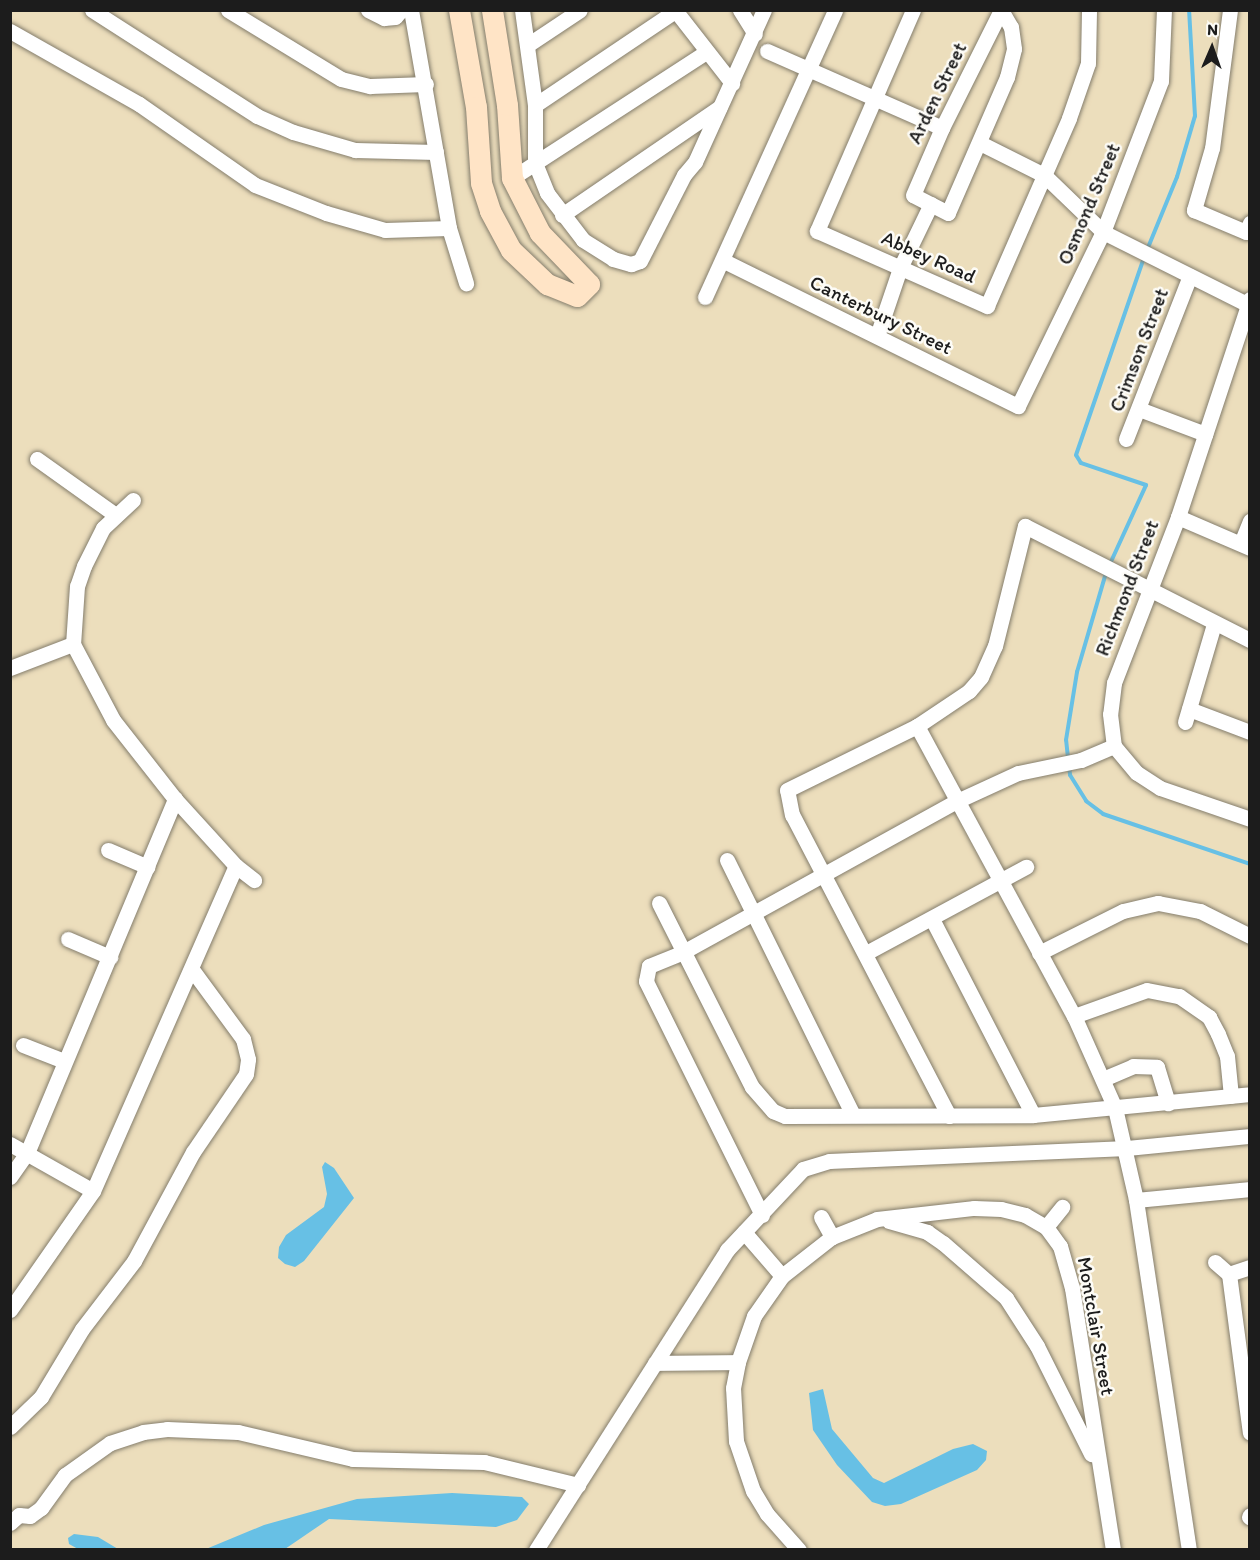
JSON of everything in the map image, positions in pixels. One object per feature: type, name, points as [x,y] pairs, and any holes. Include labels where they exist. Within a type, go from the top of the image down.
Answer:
[{"type":"street","points":[[92,10],[257,116],[293,132],[355,150],[436,152]]},
{"type":"street","points":[[228,10],[341,79],[370,86],[426,84]]},
{"type":"street","points":[[368,10],[384,18],[401,10]]},
{"type":"street","points":[[411,10],[426,84],[449,228],[466,283]]},
{"type":"street","points":[[459,10],[476,107],[481,183],[490,211],[511,250],[547,284],[577,296],[589,284],[540,233],[515,184],[507,105],[492,10]]},
{"type":"street","points":[[522,10],[529,44],[538,170],[547,193],[562,215],[594,248],[623,263],[640,261],[684,175],[695,162],[764,10]]},
{"type":"street","points":[[529,44],[580,10]]},
{"type":"street","points":[[740,10],[755,34]]},
{"type":"street","points":[[705,297],[724,261],[835,10]]},
{"type":"street","name":"Abbey Road","points":[[913,10],[817,231],[987,306],[1044,175],[1088,63],[1089,10]]},
{"type":"street","points":[[877,336],[900,268],[931,204],[948,213],[980,143],[1014,49],[1011,27],[1001,10]]},
{"type":"street","name":"Arden Street","points":[[931,204],[914,195],[942,128],[1001,10]]},
{"type":"street","name":"Osmond Street","points":[[1018,406],[1103,232],[1161,81],[1164,10]]},
{"type":"street","points":[[1230,10],[1212,148],[1194,210],[1245,232],[1250,224]]},
{"type":"street","points":[[535,105],[675,11],[732,83]]},
{"type":"street","points":[[10,31],[139,104],[255,185],[326,213],[385,230],[449,228]]},
{"type":"street","points":[[767,51],[875,96],[942,128]]},
{"type":"street","points":[[515,184],[706,52]]},
{"type":"street","points":[[562,215],[720,107]]},
{"type":"street","points":[[980,143],[1044,175],[1103,232],[1137,252],[1248,301]]},
{"type":"street","name":"Canterbury Street","points":[[724,261],[1018,406]]},
{"type":"street","name":"Crimson Street","points":[[1126,439],[1190,276]]},
{"type":"street","name":"Richmond Street","points":[[1114,746],[1110,714],[1114,682],[1178,517],[1248,301]]},
{"type":"street","points":[[1138,409],[1204,434]]},
{"type":"street","points":[[37,459],[114,514]]},
{"type":"street","points":[[133,500],[114,514],[98,538],[77,586],[73,644],[113,720],[175,799],[236,866],[254,880]]},
{"type":"street","points":[[1178,517],[1245,546],[1250,521]]},
{"type":"street","points":[[949,1116],[792,815],[788,790],[917,726],[969,691],[981,677],[1003,620],[1025,526],[1150,586],[1214,624],[1250,640]]},
{"type":"street","points":[[1214,624],[1187,716],[1250,732]]},
{"type":"street","points":[[10,668],[73,644]]},
{"type":"street","points":[[917,726],[1074,1016],[1115,1108],[1127,1148],[1136,1200],[1189,1550]]},
{"type":"street","points":[[762,1215],[646,981],[649,966],[683,952],[824,877],[957,801],[1018,773],[1081,760],[1114,746],[1137,773],[1160,788],[1250,819]]},
{"type":"street","points":[[10,1177],[27,1154],[175,799]]},
{"type":"street","points":[[108,850],[148,867]]},
{"type":"street","points":[[727,860],[756,912],[853,1115]]},
{"type":"street","points":[[10,1310],[93,1191],[193,971],[236,866]]},
{"type":"street","points":[[866,953],[1001,883],[1026,867]]},
{"type":"street","points":[[659,903],[752,1087],[774,1111],[800,1118],[853,1115],[1033,1115],[1250,1094]]},
{"type":"street","points":[[1039,953],[1122,911],[1158,903],[1200,910],[1250,936]]},
{"type":"street","points":[[932,919],[1033,1115]]},
{"type":"street","points":[[68,939],[110,957]]},
{"type":"street","points":[[10,1427],[41,1397],[82,1329],[134,1261],[194,1152],[246,1074],[248,1059],[243,1039],[193,971]]},
{"type":"street","points":[[1074,1016],[1147,990],[1179,996],[1209,1017],[1218,1034],[1227,1056],[1231,1096]]},
{"type":"street","points":[[23,1045],[64,1061]]},
{"type":"street","points":[[1103,1079],[1133,1066],[1157,1067],[1168,1103]]},
{"type":"street","points":[[536,1550],[727,1250],[803,1169],[829,1161],[1127,1148],[1250,1136]]},
{"type":"street","points":[[10,1144],[93,1191]]},
{"type":"street","points":[[1136,1200],[1250,1189]]},
{"type":"street","points":[[799,1550],[767,1514],[743,1467],[733,1415],[738,1362],[754,1316],[782,1276],[831,1237],[877,1219],[944,1209],[1001,1209],[1046,1227],[1062,1207]]},
{"type":"street","points":[[821,1217],[831,1237]]},
{"type":"street","name":"Montclair Street","points":[[877,1219],[927,1232],[966,1261],[1006,1298],[1037,1346],[1097,1466]]},
{"type":"street","name":"Montclair Street","points":[[1046,1227],[1067,1266],[1097,1466],[1113,1550]]},
{"type":"street","points":[[744,1232],[782,1276]]},
{"type":"street","points":[[1215,1262],[1229,1274],[1250,1433]]},
{"type":"street","points":[[1229,1274],[1250,1267]]},
{"type":"street","points":[[655,1363],[738,1362]]},
{"type":"street","points":[[13,1515],[30,1516],[41,1508],[65,1475],[110,1443],[143,1432],[167,1429],[238,1432],[353,1459],[484,1462],[578,1485]]},
{"type":"water","points":[[325,1162],[334,1168],[354,1198],[304,1261],[295,1267],[285,1264],[278,1258],[279,1247],[286,1235],[324,1207],[327,1194],[322,1167]]},
{"type":"water","points":[[823,1389],[832,1429],[873,1478],[884,1483],[953,1449],[973,1444],[987,1451],[986,1460],[977,1470],[901,1504],[885,1506],[872,1502],[837,1465],[813,1430],[809,1393]]},
{"type":"water","points":[[452,1493],[522,1497],[529,1504],[517,1520],[496,1527],[329,1519],[285,1549],[206,1549],[264,1525],[357,1499]]},
{"type":"water","points":[[74,1534],[98,1537],[118,1549],[78,1549],[69,1544],[68,1538]]},
{"type":"waterway","points":[[1147,250],[1177,177],[1195,116],[1189,10]]},
{"type":"waterway","points":[[1109,566],[1146,485],[1081,463],[1076,455],[1144,257]]},
{"type":"waterway","points":[[1068,758],[1066,740],[1077,672],[1106,573]]},
{"type":"waterway","points":[[1069,765],[1070,775],[1086,801],[1103,814],[1250,864]]}]
